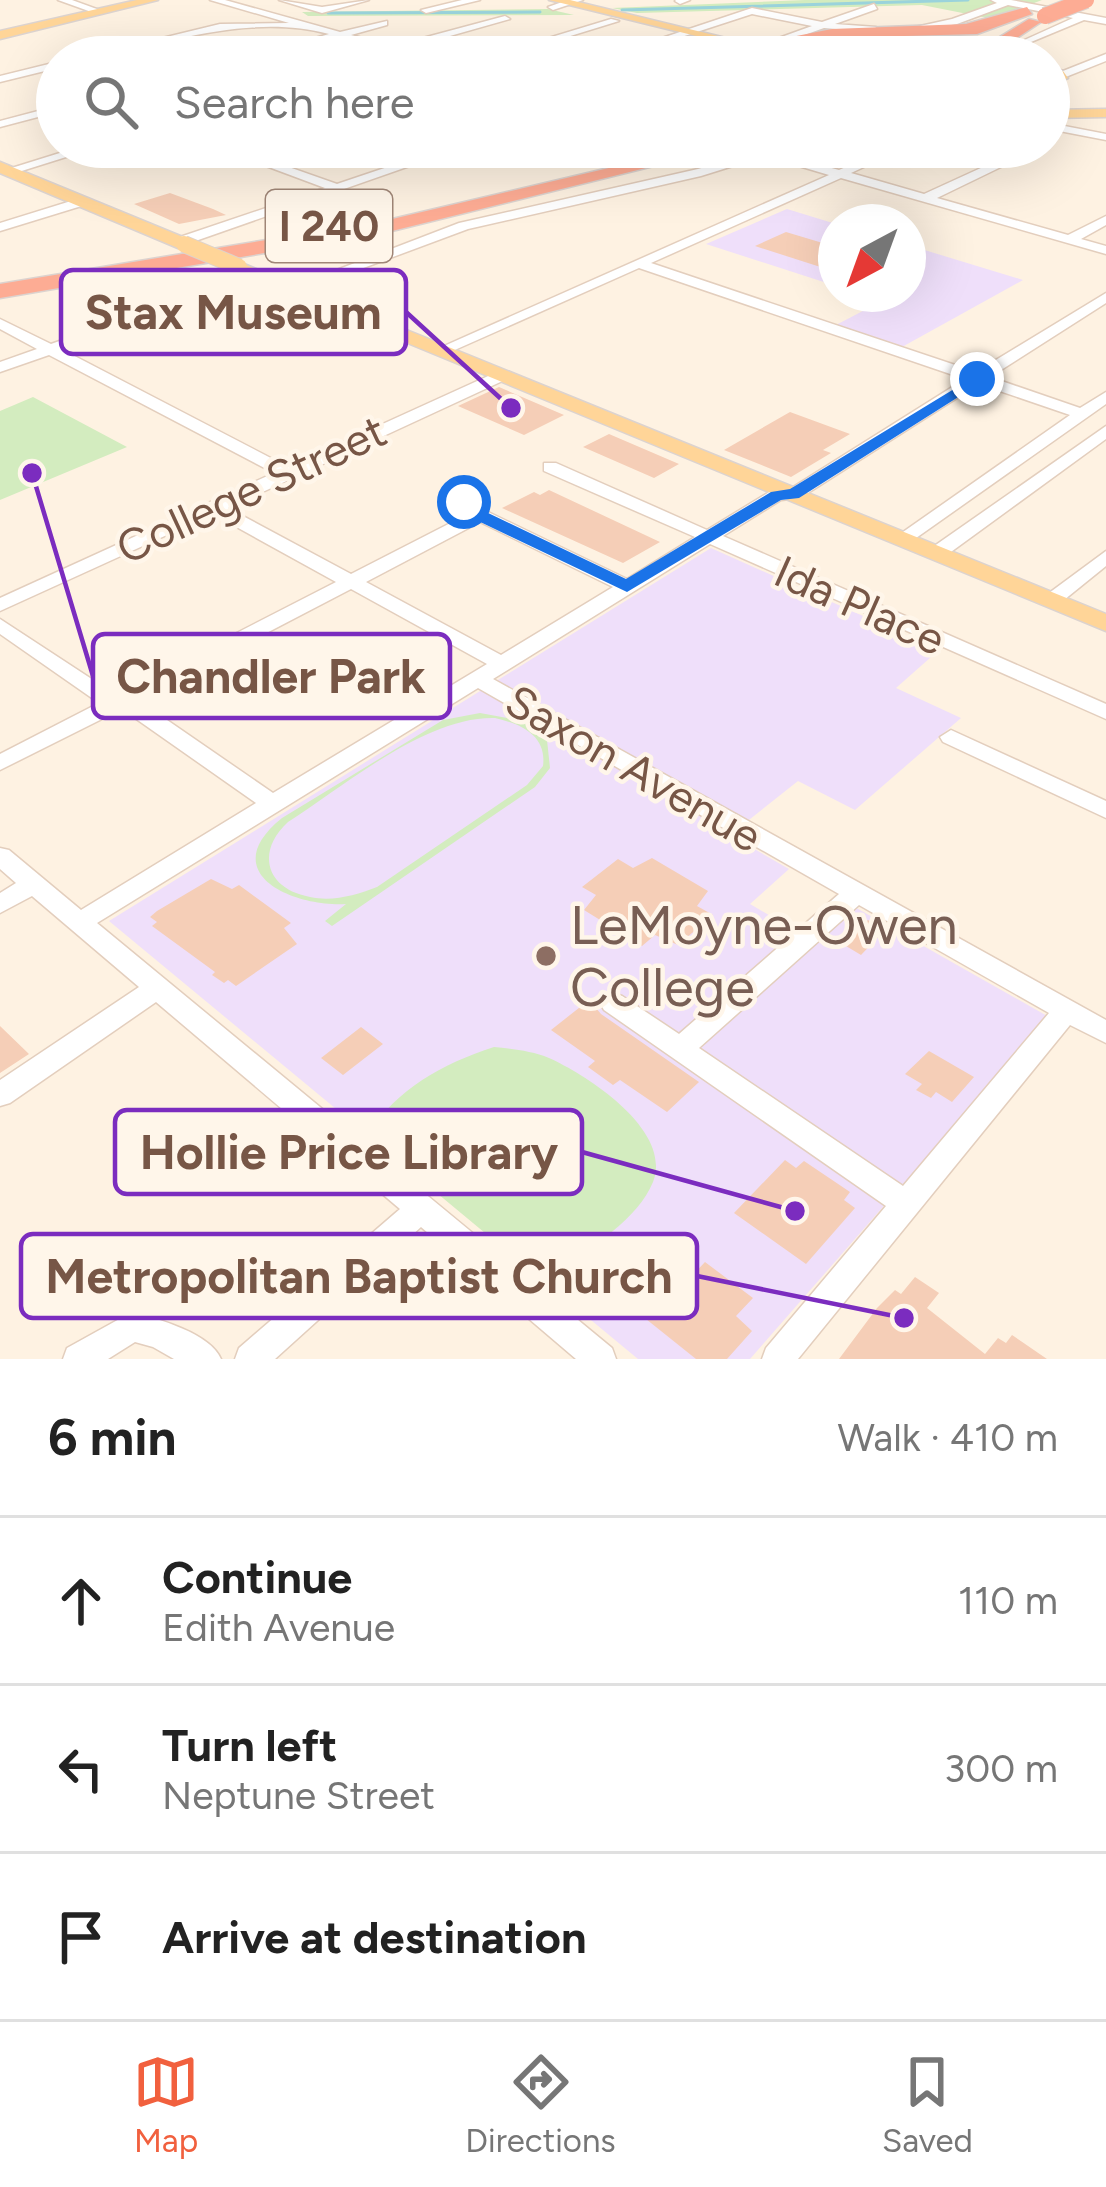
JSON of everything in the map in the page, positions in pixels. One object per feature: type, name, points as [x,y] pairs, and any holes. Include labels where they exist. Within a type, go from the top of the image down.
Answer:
[{"type":"highway","points":[[960,36],[1058,0]]},
{"type":"highway","points":[[990,36],[1045,16],[1085,8]]},
{"type":"highway","points":[[1010,36],[1045,16]]},
{"type":"highway","points":[[814,36],[947,33],[993,24]]},
{"type":"highway","name":"I 240","points":[[0,279],[394,213],[581,168]]},
{"type":"highway","name":"I 240","points":[[0,291],[295,244],[622,168]]},
{"type":"highway","points":[[575,182],[633,168]]},
{"type":"main road","points":[[0,35],[152,0]]},
{"type":"main road","points":[[558,3],[614,21],[684,34]]},
{"type":"main road","points":[[558,3],[691,36]]},
{"type":"main road","points":[[1070,114],[1106,113]]},
{"type":"main road","points":[[1070,125],[1106,124]]},
{"type":"main road","points":[[4,169],[1106,622]]},
{"type":"street","points":[[63,0],[100,12]]},
{"type":"street","points":[[215,0],[347,36]]},
{"type":"street","points":[[237,6],[262,0]]},
{"type":"street","points":[[284,0],[322,10],[364,0]]},
{"type":"street","points":[[426,10],[475,0]]},
{"type":"street","points":[[678,36],[752,11],[822,26],[920,28],[954,22],[1002,1],[1085,8],[1106,21]]},
{"type":"street","points":[[793,36],[874,8]]},
{"type":"street","points":[[1035,36],[1085,8]]},
{"type":"street","points":[[443,36],[506,19]]},
{"type":"street","points":[[563,36],[614,21]]},
{"type":"street","points":[[333,36],[384,23]]},
{"type":"street","points":[[181,36],[220,27],[308,26]]},
{"type":"street","points":[[1070,69],[1106,57]]},
{"type":"street","points":[[0,79],[36,70]]},
{"type":"street","points":[[0,124],[36,115]]},
{"type":"street","points":[[1070,131],[1106,137]]},
{"type":"street","points":[[4,169],[36,161]]},
{"type":"street","points":[[280,168],[336,188]]},
{"type":"street","points":[[182,243],[395,168]]},
{"type":"street","points":[[294,289],[464,226],[711,168]]},
{"type":"street","points":[[818,168],[1106,250]]},
{"type":"street","points":[[443,350],[853,168]]},
{"type":"street","points":[[924,199],[991,168]]},
{"type":"street","points":[[0,227],[84,201]]},
{"type":"street","points":[[1069,240],[1106,220]]},
{"type":"street","points":[[641,264],[1082,414]]},
{"type":"street","points":[[0,367],[260,275]]},
{"type":"street","points":[[80,922],[777,495],[794,494],[1106,297]]},
{"type":"street","points":[[0,323],[287,473]]},
{"type":"street","name":"College Street","points":[[0,605],[503,374]]},
{"type":"street","points":[[902,538],[1106,397]]},
{"type":"street","points":[[937,553],[1106,431]]},
{"type":"street","points":[[1034,447],[1068,459]]},
{"type":"street","points":[[1016,460],[1049,472]]},
{"type":"street","name":"Ida Place","points":[[550,467],[1106,712]]},
{"type":"street","name":"Saxon Avenue","points":[[213,507],[501,663]]},
{"type":"street","points":[[0,764],[350,581],[472,509],[627,586]]},
{"type":"street","points":[[1052,600],[1106,557]]},
{"type":"street","points":[[0,625],[272,803]]},
{"type":"street","name":"Saxon Avenue","points":[[476,678],[1106,1033]]},
{"type":"street","points":[[951,736],[1106,810]]},
{"type":"street","points":[[0,856],[600,1359]]},
{"type":"street","points":[[0,904],[33,884]]},
{"type":"street","points":[[681,1048],[855,894]]},
{"type":"street","points":[[0,1095],[159,987]]},
{"type":"street","points":[[613,1003],[908,1205]]},
{"type":"street","points":[[778,1359],[1066,1011]]},
{"type":"street","points":[[251,1359],[422,1208]]},
{"type":"street","points":[[79,1359],[132,1327],[160,1334],[205,1359]]},
{"type":"shaded area","points":[[787,209],[818,218],[818,280],[706,244]]},
{"type":"shaded area","points":[[926,250],[1023,280],[902,347],[836,325],[861,312],[926,312]]},
{"type":"shaded area","name":"LeMoyne-Owen College","points":[[711,548],[939,650],[896,688],[961,718],[855,810],[798,781],[730,835],[789,869],[750,904],[796,931],[837,897],[1049,1017],[750,1359],[638,1359],[109,921]]},
{"type":"green space","points":[[805,0],[1042,0],[993,19],[922,5],[637,13],[612,8]]},
{"type":"green space","points":[[548,9],[574,15],[308,16],[302,12]]},
{"type":"green space","points":[[33,397],[127,447],[0,500],[0,411]]},
{"type":"green space","points":[[480,713],[524,721],[547,740],[550,768],[535,787],[332,926],[325,921],[346,904],[304,900],[269,883],[258,870],[256,855],[263,838],[282,818],[443,720]],"holes":[[[469,720],[505,721],[537,739],[543,766],[527,785],[377,887],[344,897],[319,898],[295,893],[275,877],[269,856],[278,833],[361,772],[442,728]]]},
{"type":"green space","points":[[494,1047],[549,1058],[605,1092],[639,1125],[656,1163],[653,1182],[634,1212],[544,1282],[367,1135],[407,1091],[457,1061]]},
{"type":"building","points":[[170,193],[226,215],[179,224],[134,204]]},
{"type":"building","points":[[786,232],[818,242],[818,266],[755,246]]},
{"type":"building","points":[[499,387],[564,415],[524,435],[458,406]]},
{"type":"building","points":[[790,412],[850,434],[823,450],[831,453],[791,477],[724,450]]},
{"type":"building","points":[[609,434],[679,464],[654,478],[583,447]]},
{"type":"building","points":[[549,490],[660,542],[623,563],[502,508]]},
{"type":"building","points":[[652,858],[708,891],[697,906],[713,915],[678,945],[655,935],[642,946],[584,910],[596,895],[582,887],[618,859],[633,868]]},
{"type":"building","points":[[211,879],[232,889],[239,885],[291,923],[284,928],[297,944],[236,986],[212,975],[215,972],[152,926],[157,922],[150,917],[157,911]]},
{"type":"building","points":[[868,920],[885,930],[861,955],[841,943]]},
{"type":"building","points":[[589,1000],[601,1014],[699,1082],[667,1112],[620,1080],[613,1085],[588,1067],[595,1061],[551,1030]]},
{"type":"building","points":[[0,1026],[29,1054],[0,1073]]},
{"type":"building","points":[[361,1027],[383,1044],[343,1075],[321,1058]]},
{"type":"building","points":[[929,1051],[974,1077],[952,1102],[936,1092],[931,1098],[916,1090],[922,1084],[905,1074]]},
{"type":"building","points":[[785,1160],[796,1168],[804,1161],[850,1192],[844,1200],[855,1208],[806,1264],[734,1213]]},
{"type":"building","points":[[705,1262],[753,1298],[736,1316],[752,1331],[727,1359],[696,1359],[631,1307],[671,1267],[688,1280]]},
{"type":"building","points":[[915,1277],[939,1293],[927,1308],[985,1354],[998,1338],[1006,1343],[1012,1335],[1047,1359],[839,1359],[877,1308],[895,1290],[901,1294]]},
{"type":"waterway","points":[[622,10],[968,0]]},
{"type":"waterway","points":[[328,13],[540,12]]},
{"type":"place","name":"Stax Museum","points":[[511,408]]},
{"type":"place","name":"Chandler Park","points":[[32,473]]},
{"type":"place","name":"LeMoyne-Owen College","points":[[546,956]]},
{"type":"place","name":"Hollie Price Library","points":[[795,1211]]},
{"type":"place","name":"Metropolitan Baptist Church","points":[[904,1318]]},
{"type":"route","points":[[464,502],[480,515],[627,586],[777,495],[794,494],[977,379]]}]
